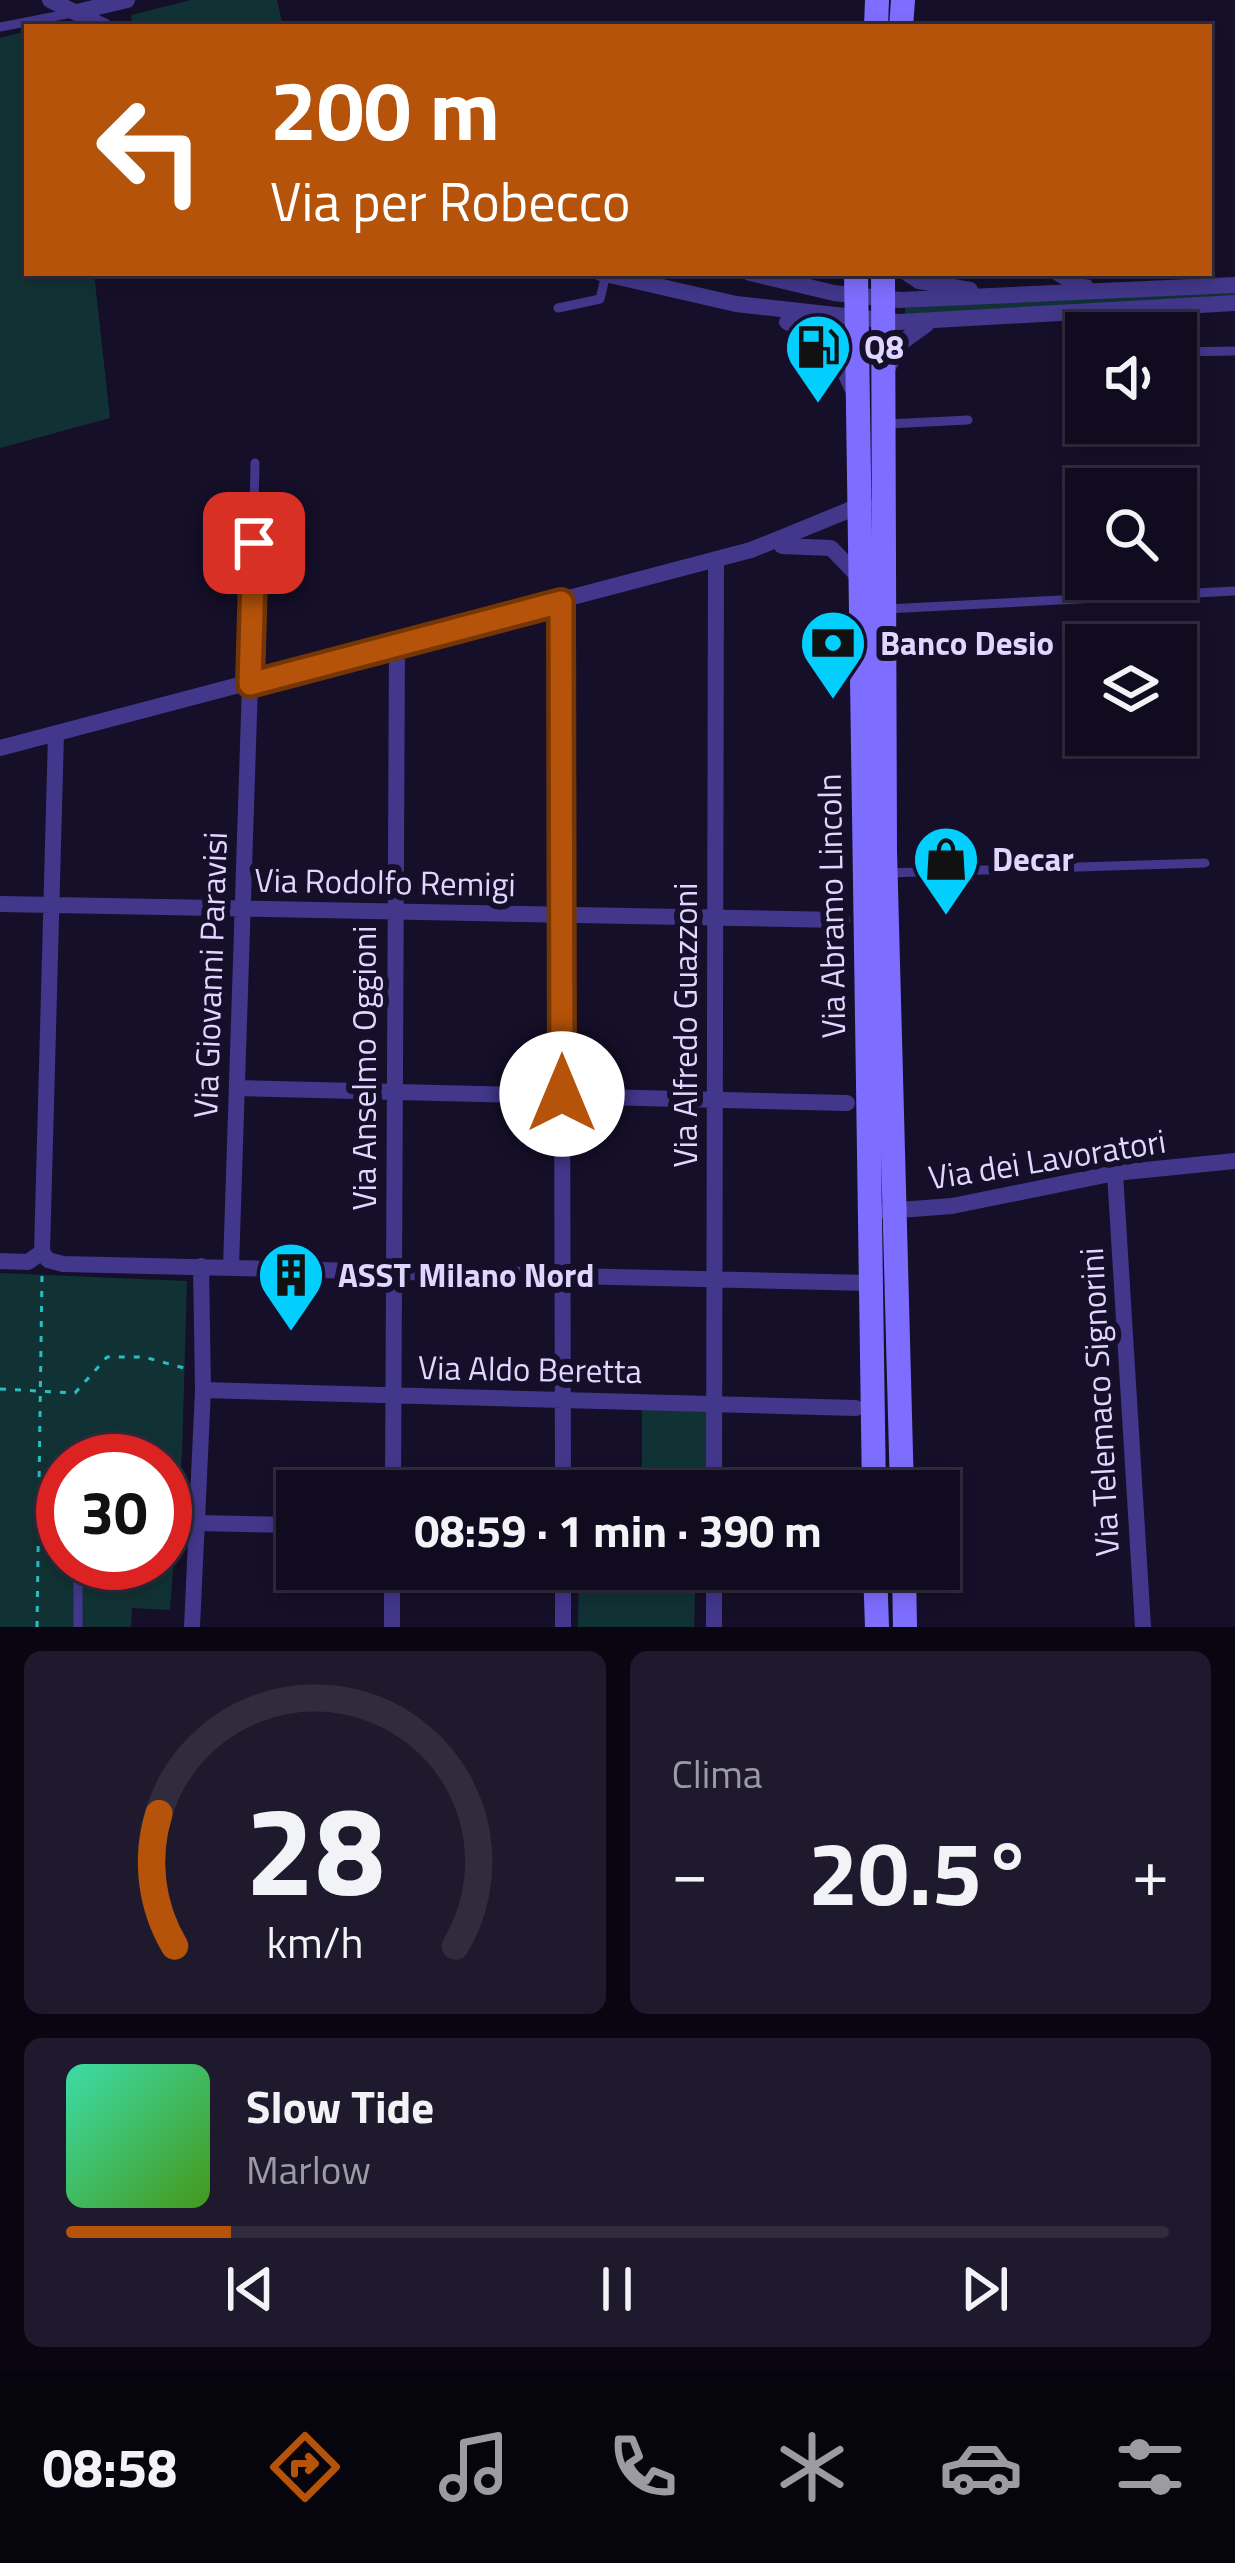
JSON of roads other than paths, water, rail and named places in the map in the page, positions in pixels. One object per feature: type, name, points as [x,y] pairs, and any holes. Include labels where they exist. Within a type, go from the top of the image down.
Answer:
[{"type":"main road","name":"Via Abramo Lincoln","points":[[855,296],[856,509],[880,1211],[899,1378],[901,1470]]},
{"type":"main road","name":"Via Abramo Lincoln","points":[[873,1470],[869,1283],[880,1211],[885,873],[882,309]]},
{"type":"main road","points":[[869,1283],[886,1305],[890,1360],[899,1378]]},
{"type":"main road","points":[[876,1590],[877,1627]]},
{"type":"main road","points":[[904,1590],[905,1627]]},
{"type":"street","points":[[50,0],[99,24]]},
{"type":"street","points":[[77,13],[101,3],[127,0]]},
{"type":"street","points":[[613,276],[736,304],[855,296]]},
{"type":"street","points":[[764,276],[934,320],[1235,303]]},
{"type":"street","points":[[912,276],[1006,296]]},
{"type":"street","points":[[882,309],[1006,296],[1235,285]]},
{"type":"street","points":[[736,304],[754,316],[802,325],[831,342],[854,391]]},
{"type":"street","points":[[881,383],[902,342],[934,320]]},
{"type":"street","points":[[0,748],[751,550],[856,509],[882,492]]},
{"type":"street","points":[[751,550],[815,544],[831,548],[858,576]]},
{"type":"street","name":"Via Alfredo Guazzoni","points":[[715,1470],[716,559]]},
{"type":"street","points":[[561,602],[563,1470]]},
{"type":"street","name":"Via Anselmo Oggioni","points":[[393,1470],[397,644]]},
{"type":"street","name":"Via Giovanni Paravisi","points":[[231,1267],[250,684]]},
{"type":"street","points":[[56,734],[42,1252],[51,1262],[715,1283],[869,1283]]},
{"type":"street","name":"Via Rodolfo Remigi","points":[[0,904],[842,920]]},
{"type":"street","points":[[237,1088],[847,1103]]},
{"type":"street","name":"Via dei Lavoratori","points":[[880,1211],[952,1206],[1115,1173],[1235,1161]]},
{"type":"street","name":"Via Telemaco Signorini","points":[[1115,1173],[1143,1627]]},
{"type":"street","points":[[0,1261],[28,1262],[42,1252]]},
{"type":"street","points":[[192,1627],[202,1266]]},
{"type":"street","name":"Via Aldo Beretta","points":[[201,1381],[394,1395],[856,1408]]},
{"type":"street","points":[[196,1523],[276,1525]]},
{"type":"street","points":[[392,1590],[392,1627]]},
{"type":"street","points":[[562,1627],[563,1590]]},
{"type":"street","points":[[714,1590],[714,1627]]},
{"type":"lane","points":[[0,27],[77,13]]},
{"type":"lane","points":[[558,308],[600,299],[604,276]]},
{"type":"lane","points":[[1056,276],[1066,282],[1142,290]]},
{"type":"lane","points":[[1153,307],[1153,312]]},
{"type":"lane","points":[[1197,352],[1235,351]]},
{"type":"lane","points":[[882,424],[968,420]]},
{"type":"lane","points":[[250,684],[255,464]]},
{"type":"lane","points":[[886,608],[1235,591]]},
{"type":"lane","points":[[885,873],[1205,863]]},
{"type":"lane","points":[[78,1590],[78,1627]]},
{"type":"place","name":"Q8","points":[[818,406]]},
{"type":"place","name":"Banco Desio","points":[[833,702]]},
{"type":"place","name":"Decar","points":[[946,918]]},
{"type":"place","name":"ASST Milano Nord","points":[[291,1334]]}]
